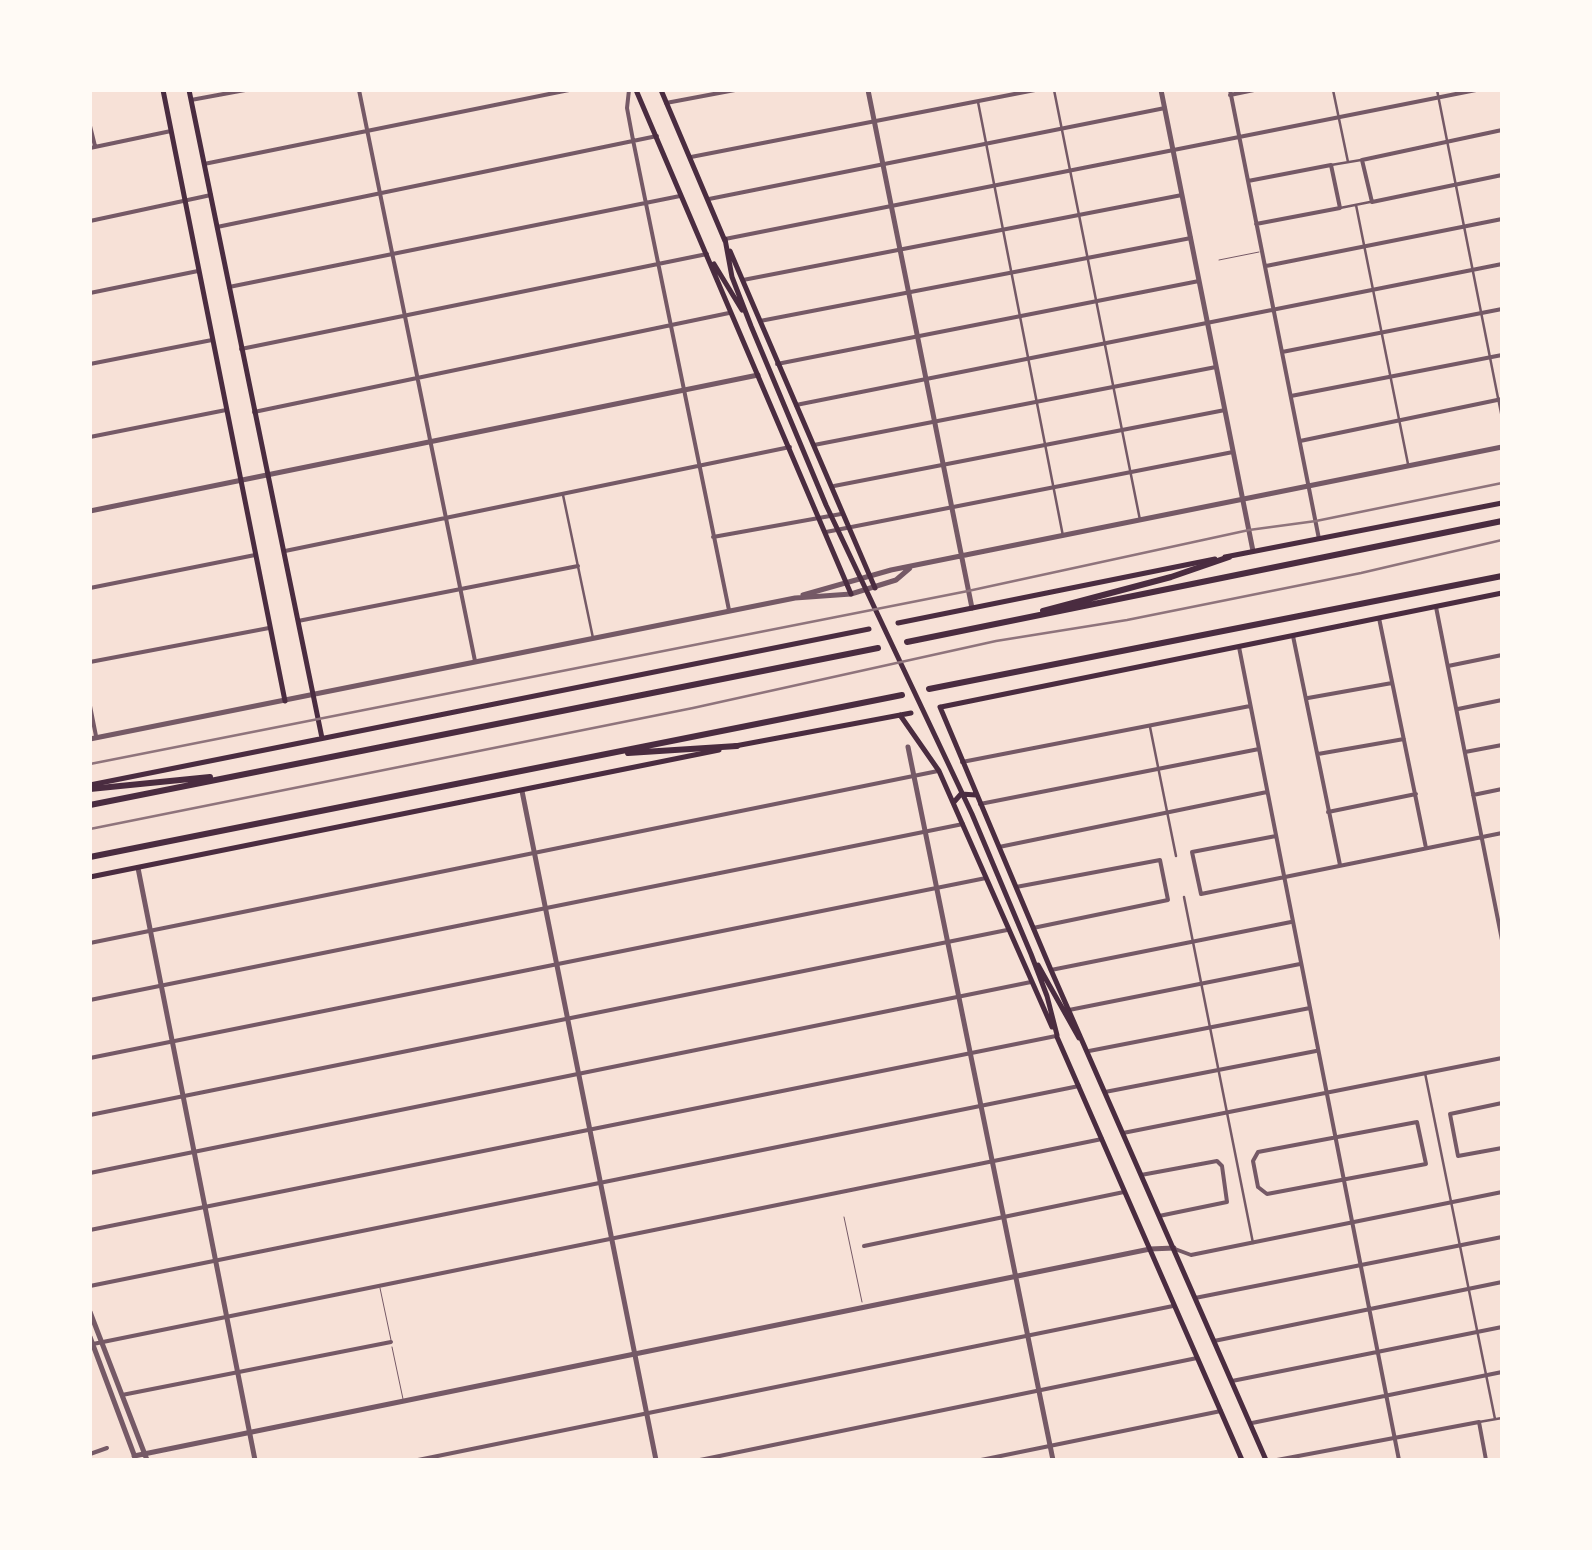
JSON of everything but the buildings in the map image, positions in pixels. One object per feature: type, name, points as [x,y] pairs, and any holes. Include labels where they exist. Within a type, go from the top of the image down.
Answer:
[{"type":"highway","points":[[907,642],[1502,521]]},
{"type":"highway","points":[[1016,620],[1171,577],[1228,556]]},
{"type":"highway","points":[[930,689],[1502,576]]},
{"type":"highway","points":[[90,805],[878,648]]},
{"type":"highway","points":[[90,857],[902,695]]},
{"type":"highway","points":[[616,752],[645,754],[737,746]]},
{"type":"highway","points":[[90,787],[231,777]]},
{"type":"main road","points":[[163,90],[284,701]]},
{"type":"main road","points":[[190,90],[322,738]]},
{"type":"main road","points":[[633,90],[657,136],[851,594]]},
{"type":"main road","points":[[660,90],[875,588]]},
{"type":"main road","points":[[725,239],[732,277],[751,326],[826,505],[972,814],[1047,996],[1056,1036]]},
{"type":"main road","points":[[707,254],[751,326]]},
{"type":"main road","points":[[898,623],[1502,503]]},
{"type":"main road","points":[[832,545],[852,540]]},
{"type":"main road","points":[[1266,1460],[939,707],[1502,593]]},
{"type":"main road","points":[[90,787],[868,629]]},
{"type":"main road","points":[[90,878],[911,712]]},
{"type":"main road","points":[[900,714],[938,771],[954,804],[1242,1460]]},
{"type":"main road","points":[[954,804],[961,794],[976,795]]},
{"type":"main road","points":[[1031,954],[1088,1051]]},
{"type":"street","points":[[192,100],[245,90]]},
{"type":"street","points":[[359,90],[475,661]]},
{"type":"street","points":[[204,164],[569,90]]},
{"type":"street","points":[[633,90],[627,108],[729,611]]},
{"type":"street","points":[[666,104],[735,90]]},
{"type":"street","points":[[868,90],[972,608]]},
{"type":"street","points":[[690,158],[1035,90]]},
{"type":"street","points":[[1054,90],[1140,522]]},
{"type":"street","points":[[1162,90],[1253,551]]},
{"type":"street","points":[[1254,90],[1230,92],[1319,539]]},
{"type":"street","points":[[1333,90],[1348,162]]},
{"type":"street","points":[[1437,90],[1502,418]]},
{"type":"street","points":[[725,239],[1476,90]]},
{"type":"street","points":[[978,101],[1064,537]]},
{"type":"street","points":[[708,199],[1165,108]]},
{"type":"street","points":[[90,126],[92,148],[171,131]]},
{"type":"street","points":[[1248,181],[1502,130]]},
{"type":"street","points":[[217,227],[657,136]]},
{"type":"street","points":[[1362,160],[1372,202]]},
{"type":"street","points":[[1330,165],[1340,208]]},
{"type":"street","points":[[1256,224],[1502,175]]},
{"type":"street","points":[[90,220],[211,195]]},
{"type":"street","points":[[743,280],[1182,195]]},
{"type":"street","points":[[229,287],[682,196]]},
{"type":"street","points":[[1356,205],[1409,468]]},
{"type":"street","points":[[1265,266],[1502,219]]},
{"type":"street","points":[[760,321],[1191,238]]},
{"type":"street","points":[[241,350],[707,254]]},
{"type":"street","points":[[795,406],[1502,264]]},
{"type":"street","points":[[90,294],[198,272]]},
{"type":"street","points":[[778,364],[1199,281]]},
{"type":"street","points":[[1282,352],[1502,309]]},
{"type":"street","points":[[254,412],[731,313]]},
{"type":"street","points":[[90,364],[212,340]]},
{"type":"street","points":[[1291,396],[1502,354]]},
{"type":"street","points":[[812,445],[1216,367]]},
{"type":"street","points":[[90,511],[758,375]]},
{"type":"street","points":[[1300,440],[1500,399]]},
{"type":"street","points":[[90,437],[226,410]]},
{"type":"street","points":[[829,487],[1225,410]]},
{"type":"street","points":[[282,552],[790,447]]},
{"type":"street","points":[[90,706],[93,738],[795,598],[869,576],[961,556],[1502,447]]},
{"type":"street","points":[[826,532],[1233,452]]},
{"type":"street","points":[[563,494],[593,638]]},
{"type":"street","points":[[713,537],[841,514]]},
{"type":"street","points":[[90,588],[254,555]]},
{"type":"street","points":[[296,621],[578,566]]},
{"type":"street","points":[[795,598],[875,588],[896,580],[910,568]]},
{"type":"street","points":[[1436,606],[1502,940]]},
{"type":"street","points":[[1379,618],[1426,848]]},
{"type":"street","points":[[90,662],[269,628]]},
{"type":"street","points":[[1293,636],[1340,866]]},
{"type":"street","points":[[1238,647],[1399,1460]]},
{"type":"street","points":[[1448,666],[1502,655]]},
{"type":"street","points":[[1306,698],[1392,683]]},
{"type":"street","points":[[1456,709],[1502,700]]},
{"type":"street","points":[[962,762],[1250,706]]},
{"type":"street","points":[[1150,726],[1176,856]]},
{"type":"street","points":[[1318,754],[1404,739]]},
{"type":"street","points":[[1464,752],[1502,745]]},
{"type":"street","points":[[908,748],[1053,1460]]},
{"type":"street","points":[[980,804],[1259,750]]},
{"type":"street","points":[[90,944],[938,771]]},
{"type":"street","points":[[1473,795],[1502,789]]},
{"type":"street","points":[[522,791],[656,1460]]},
{"type":"street","points":[[999,847],[1267,792]]},
{"type":"street","points":[[1328,812],[1416,794]]},
{"type":"street","points":[[90,1000],[962,824]]},
{"type":"street","points":[[1276,836],[1192,852],[1200,894],[1502,832]]},
{"type":"street","points":[[1016,887],[1160,860],[1168,900],[1033,928]]},
{"type":"street","points":[[138,868],[255,1460]]},
{"type":"street","points":[[90,1058],[986,878]]},
{"type":"street","points":[[1490,880],[1502,878]]},
{"type":"street","points":[[1184,897],[1253,1243]]},
{"type":"street","points":[[1051,970],[1293,921]]},
{"type":"street","points":[[90,1115],[1009,929]]},
{"type":"street","points":[[1069,1010],[1301,964]]},
{"type":"street","points":[[90,1173],[1031,982]]},
{"type":"street","points":[[1088,1051],[1310,1008]]},
{"type":"street","points":[[90,1230],[1056,1036]]},
{"type":"street","points":[[1105,1092],[1318,1051]]},
{"type":"street","points":[[1123,1134],[1502,1058]]},
{"type":"street","points":[[1425,1073],[1495,1419]]},
{"type":"street","points":[[90,1286],[1079,1086]]},
{"type":"street","points":[[1502,1103],[1450,1114],[1458,1156],[1502,1148]]},
{"type":"street","points":[[1418,1122],[1426,1164],[1267,1194],[1258,1187],[1254,1155],[1335,1136],[1418,1122]]},
{"type":"street","points":[[1102,1139],[91,1340],[135,1458],[146,1457],[1150,1249],[1174,1248],[1191,1256],[1502,1192]]},
{"type":"street","points":[[1141,1175],[1219,1162],[1227,1202],[1159,1216]]},
{"type":"street","points":[[864,1246],[1125,1192]]},
{"type":"street","points":[[1195,1298],[1502,1237]]},
{"type":"street","points":[[1214,1341],[1502,1282]]},
{"type":"street","points":[[418,1460],[1174,1306]]},
{"type":"street","points":[[90,1312],[146,1457]]},
{"type":"street","points":[[1231,1381],[1502,1327]]},
{"type":"street","points":[[122,1395],[391,1342]]},
{"type":"street","points":[[700,1460],[1198,1358]]},
{"type":"street","points":[[1249,1423],[1502,1372]]},
{"type":"street","points":[[980,1460],[1221,1412]]},
{"type":"street","points":[[1277,1460],[1502,1418]]},
{"type":"street","points":[[1478,1422],[1486,1460]]},
{"type":"street","points":[[90,1454],[107,1448]]},
{"type":"lane","points":[[1219,260],[1262,251]]},
{"type":"lane","points":[[844,1217],[863,1308]]},
{"type":"lane","points":[[379,1285],[403,1402]]},
{"type":"railway","points":[[90,764],[968,591],[1249,530],[1316,521],[1502,483]]},
{"type":"railway","points":[[90,829],[693,708],[996,641],[1127,620],[1361,573],[1502,540]]}]
